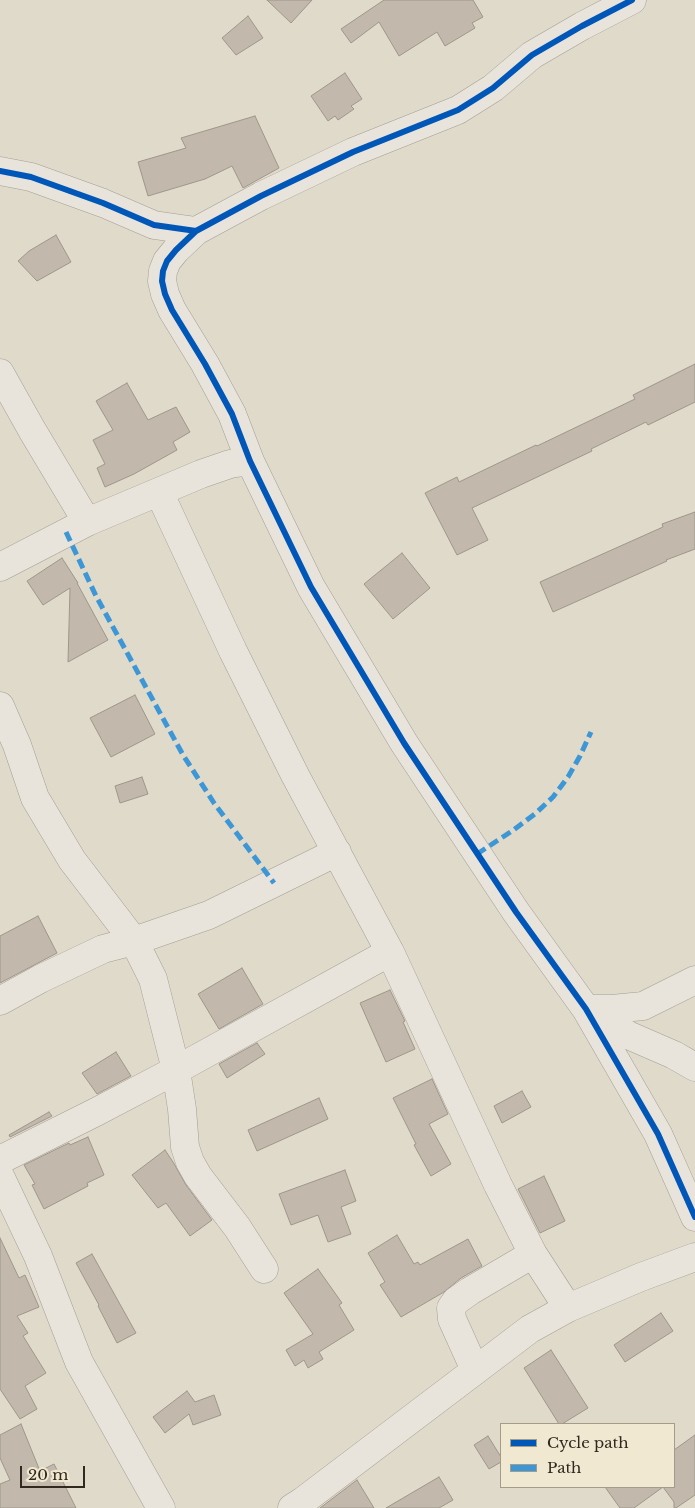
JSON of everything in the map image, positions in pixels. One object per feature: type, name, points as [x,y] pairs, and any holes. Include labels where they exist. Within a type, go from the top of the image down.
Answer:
[{"type":"street","points":[[632,0],[532,55],[493,88],[458,110],[353,152],[261,196],[196,231],[167,261],[162,281],[172,310],[205,364],[232,414],[250,461],[311,587],[404,743],[516,912],[586,1009],[658,1134],[695,1217]]},
{"type":"street","points":[[0,171],[31,177],[154,224],[196,231]]},
{"type":"street","points":[[0,373],[87,522]]},
{"type":"street","points":[[0,567],[87,522],[230,464],[250,461]]},
{"type":"street","points":[[159,492],[233,651],[295,775],[390,952],[494,1176],[533,1254],[568,1308]]},
{"type":"street","points":[[0,706],[17,745],[35,798],[72,860],[134,941],[153,979],[176,1070],[185,1147],[190,1162],[198,1176],[237,1227],[264,1269]]},
{"type":"street","points":[[0,1001],[40,979],[103,949],[134,941],[209,915],[337,852]]},
{"type":"street","points":[[0,1160],[176,1070],[390,952]]},
{"type":"street","points":[[586,1009],[643,1006],[695,980]]},
{"type":"street","points":[[586,1009],[628,1035],[674,1054],[695,1067]]},
{"type":"street","points":[[0,1176],[38,1256],[78,1362],[161,1508]]},
{"type":"street","points":[[475,1370],[452,1319],[451,1308],[456,1301],[470,1291],[533,1254]]},
{"type":"street","points":[[292,1508],[530,1329],[568,1308],[641,1277],[695,1257]]},
{"type":"building","points":[[267,0],[312,0],[291,23]]},
{"type":"building","points":[[384,0],[473,0],[483,17],[472,23],[475,28],[445,46],[437,32],[399,56],[379,22],[351,43],[341,29]]},
{"type":"building","points":[[248,16],[263,38],[236,55],[222,38]]},
{"type":"building","points":[[345,73],[362,99],[351,106],[354,109],[338,120],[335,116],[328,121],[311,96]]},
{"type":"building","points":[[255,116],[279,168],[243,188],[232,166],[205,179],[148,196],[138,162],[186,148],[181,138]]},
{"type":"building","points":[[56,235],[71,262],[37,281],[18,261],[29,251]]},
{"type":"building","points":[[695,364],[695,402],[648,425],[646,422],[591,449],[592,451],[472,508],[488,540],[457,555],[425,493],[457,477],[459,482],[537,446],[635,399],[633,395]]},
{"type":"building","points":[[127,383],[148,420],[176,407],[190,432],[173,442],[177,450],[134,474],[105,487],[97,468],[105,464],[93,440],[113,430],[96,401]]},
{"type":"building","points":[[695,512],[695,549],[666,560],[553,612],[540,582],[663,527],[662,524]]},
{"type":"building","points":[[402,553],[430,588],[393,619],[364,584]]},
{"type":"building","points":[[62,558],[78,583],[108,640],[68,662],[70,588],[43,605],[27,581]]},
{"type":"building","points":[[135,695],[155,734],[111,757],[90,718]]},
{"type":"building","points":[[142,777],[148,794],[120,803],[115,786]]},
{"type":"building","points":[[38,916],[57,953],[0,983],[0,936]]},
{"type":"building","points":[[242,968],[263,1004],[219,1029],[198,994]]},
{"type":"building","points":[[390,990],[405,1021],[403,1022],[415,1049],[386,1062],[360,1003]]},
{"type":"building","points":[[257,1043],[265,1054],[227,1078],[219,1064]]},
{"type":"building","points":[[116,1052],[131,1076],[97,1094],[82,1073]]},
{"type":"building","points":[[432,1079],[448,1114],[429,1124],[451,1164],[431,1176],[414,1145],[416,1144],[393,1098]]},
{"type":"building","points":[[522,1091],[531,1107],[502,1123],[494,1106]]},
{"type":"building","points":[[319,1098],[328,1119],[257,1151],[248,1130]]},
{"type":"building","points":[[49,1112],[52,1116],[10,1137],[9,1135]]},
{"type":"building","points":[[88,1137],[104,1175],[87,1183],[88,1186],[44,1209],[32,1185],[35,1184],[24,1165],[69,1143],[70,1145]]},
{"type":"building","points":[[165,1150],[186,1185],[212,1220],[190,1236],[166,1203],[158,1208],[132,1175]]},
{"type":"building","points":[[345,1170],[356,1201],[341,1207],[351,1234],[328,1242],[318,1215],[291,1225],[279,1194]]},
{"type":"building","points":[[544,1176],[565,1221],[540,1233],[518,1189]]},
{"type":"building","points":[[397,1235],[414,1264],[418,1262],[420,1265],[468,1239],[482,1266],[461,1278],[444,1292],[401,1317],[380,1285],[385,1282],[368,1253]]},
{"type":"building","points":[[0,1238],[19,1278],[25,1275],[39,1307],[17,1316],[28,1333],[23,1336],[46,1373],[25,1386],[37,1409],[20,1419],[0,1389]]},
{"type":"building","points":[[92,1254],[136,1333],[117,1343],[76,1263]]},
{"type":"building","points":[[318,1269],[342,1303],[339,1305],[354,1330],[319,1352],[323,1359],[308,1368],[304,1360],[295,1366],[286,1350],[313,1334],[284,1293]]},
{"type":"building","points":[[661,1313],[673,1331],[625,1362],[614,1345]]},
{"type":"building","points":[[551,1350],[588,1408],[564,1423],[558,1423],[524,1368]]},
{"type":"building","points":[[187,1391],[195,1402],[214,1395],[221,1415],[193,1425],[189,1414],[165,1433],[153,1417]]},
{"type":"building","points":[[21,1424],[40,1471],[54,1464],[76,1508],[0,1508],[0,1484],[10,1480],[0,1458],[0,1435]]},
{"type":"building","points":[[695,1435],[695,1495],[674,1508],[674,1502],[664,1488],[675,1488],[675,1449]]},
{"type":"building","points":[[488,1436],[500,1455],[500,1463],[489,1469],[474,1445]]},
{"type":"building","points":[[439,1477],[453,1500],[439,1508],[386,1508]]},
{"type":"building","points":[[357,1480],[374,1508],[320,1508]]},
{"type":"building","points":[[606,1488],[662,1488],[634,1508],[620,1508]]},
{"type":"marked path","points":[[66,532],[96,596],[183,755],[214,803],[274,883]]},
{"type":"marked path","points":[[477,854],[512,831],[553,797],[568,777],[591,732]]},
{"type":"cycle path","points":[[0,171],[31,177],[103,203],[154,225],[196,231],[261,196],[353,152],[458,110],[493,88],[532,55],[632,0]]},
{"type":"cycle path","points":[[196,231],[167,261],[162,281],[165,294],[172,310],[205,364],[232,414],[250,461],[311,587],[404,743],[516,912],[586,1009],[658,1134],[695,1217]]}]
